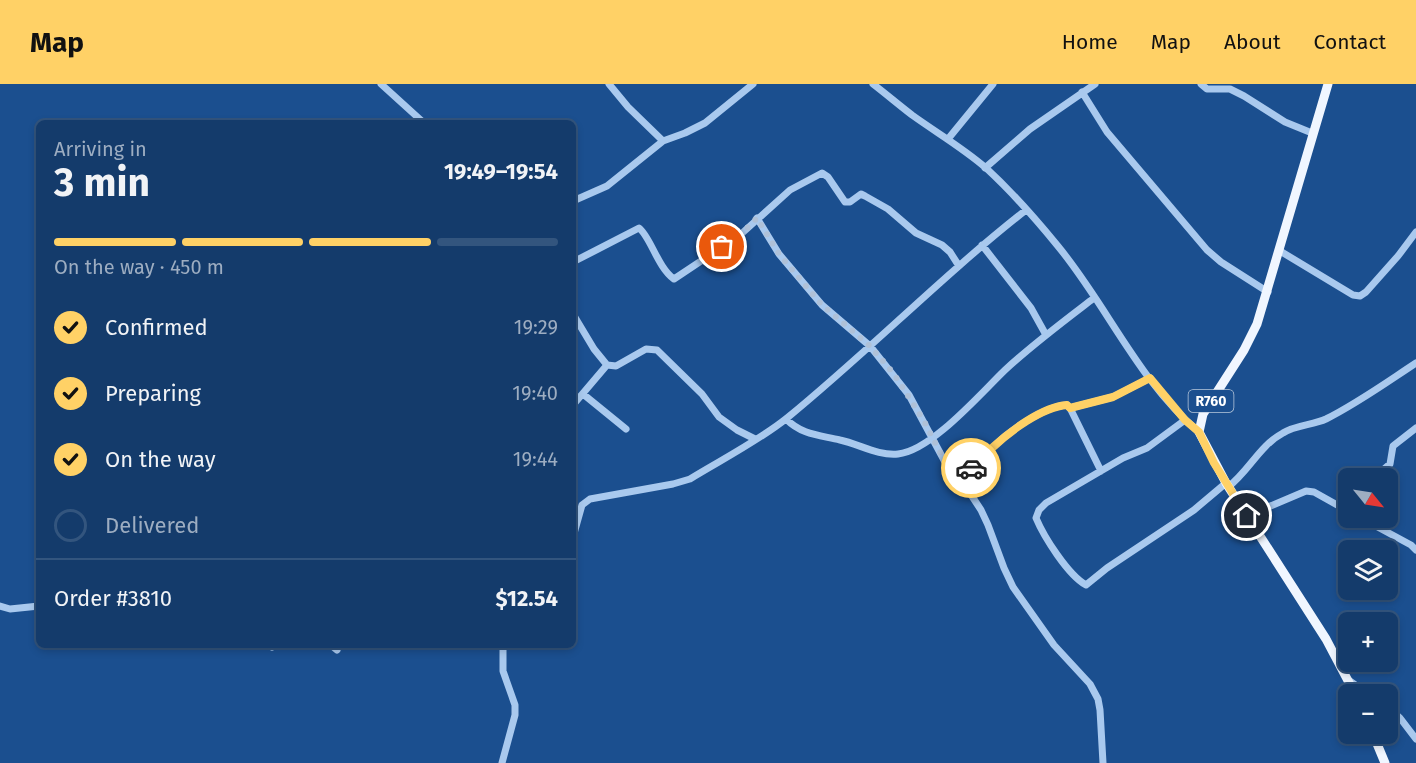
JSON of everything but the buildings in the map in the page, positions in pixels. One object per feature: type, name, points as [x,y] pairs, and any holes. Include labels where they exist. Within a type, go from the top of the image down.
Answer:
[{"type":"main road","name":"R760","points":[[1328,84],[1257,324],[1244,350],[1203,414],[1199,432],[1227,485],[1326,639],[1349,684]]},
{"type":"main road","points":[[1377,744],[1385,763]]},
{"type":"street","points":[[381,84],[421,120]]},
{"type":"street","points":[[609,84],[628,107],[663,141]]},
{"type":"street","points":[[576,200],[607,186],[663,141],[705,123],[753,84]]},
{"type":"street","points":[[873,84],[985,168],[1026,210],[1058,245],[1150,378],[1185,420],[1199,432]]},
{"type":"street","points":[[948,139],[993,84]]},
{"type":"street","points":[[985,168],[1030,129],[1095,84]]},
{"type":"street","points":[[1201,84],[1207,89],[1230,89],[1285,122],[1312,133]]},
{"type":"street","points":[[1082,92],[1107,132],[1207,250],[1221,262],[1268,292]]},
{"type":"street","points":[[576,260],[639,228],[643,231],[652,251],[674,279],[740,235],[790,190],[822,173],[828,177],[845,202],[850,202],[861,194],[888,208],[916,233],[942,245],[950,252],[959,266]]},
{"type":"street","points":[[576,526],[582,505],[590,499],[690,479],[786,419],[982,245],[1026,210]]},
{"type":"street","points":[[757,218],[779,254],[822,305],[870,346],[909,395],[945,462],[958,475],[988,525],[1013,587],[1054,645],[1090,684],[1098,699],[1103,763]]},
{"type":"street","points":[[1280,251],[1353,295],[1360,296],[1398,256],[1416,232]]},
{"type":"street","points":[[982,245],[1031,308],[1046,335]]},
{"type":"street","points":[[786,419],[796,429],[879,452],[897,454],[908,452],[933,438],[979,398],[1004,371],[1094,298]]},
{"type":"street","points":[[576,319],[594,349],[607,365],[616,366],[646,349],[657,350],[702,394],[718,417],[755,439]]},
{"type":"street","points":[[1185,420],[1147,448],[1101,471],[1046,503],[1039,510],[1036,518],[1040,527],[1078,581],[1086,585],[1107,568],[1240,478],[1263,448],[1285,431],[1324,420],[1416,363]]},
{"type":"street","points":[[576,402],[607,365]]},
{"type":"street","points":[[1070,408],[1113,397],[1150,378]]},
{"type":"street","points":[[583,394],[626,429]]},
{"type":"street","points":[[958,475],[975,466],[1000,441],[1029,420],[1060,405],[1067,405],[1070,408],[1101,471]]},
{"type":"street","points":[[1385,468],[1390,464],[1393,446],[1416,428]]},
{"type":"street","points":[[1247,516],[1306,491],[1314,492],[1338,505]]},
{"type":"street","points":[[576,502],[582,505]]},
{"type":"street","points":[[1380,528],[1416,550]]},
{"type":"street","points":[[0,606],[10,609],[36,606]]},
{"type":"street","points":[[502,763],[515,715],[515,705],[503,671],[503,648]]},
{"type":"street","points":[[1346,678],[1354,684]]},
{"type":"street","points":[[1398,716],[1416,740]]},
{"type":"way so far","points":[[722,247],[740,235],[757,218],[779,254],[822,305],[870,346],[894,374],[909,395],[945,462],[958,475],[971,468]]},
{"type":"route","points":[[971,468],[1010,433],[1029,420],[1060,405],[1067,405],[1070,408],[1113,397],[1150,378],[1185,420],[1199,432],[1214,463],[1247,516]]}]
